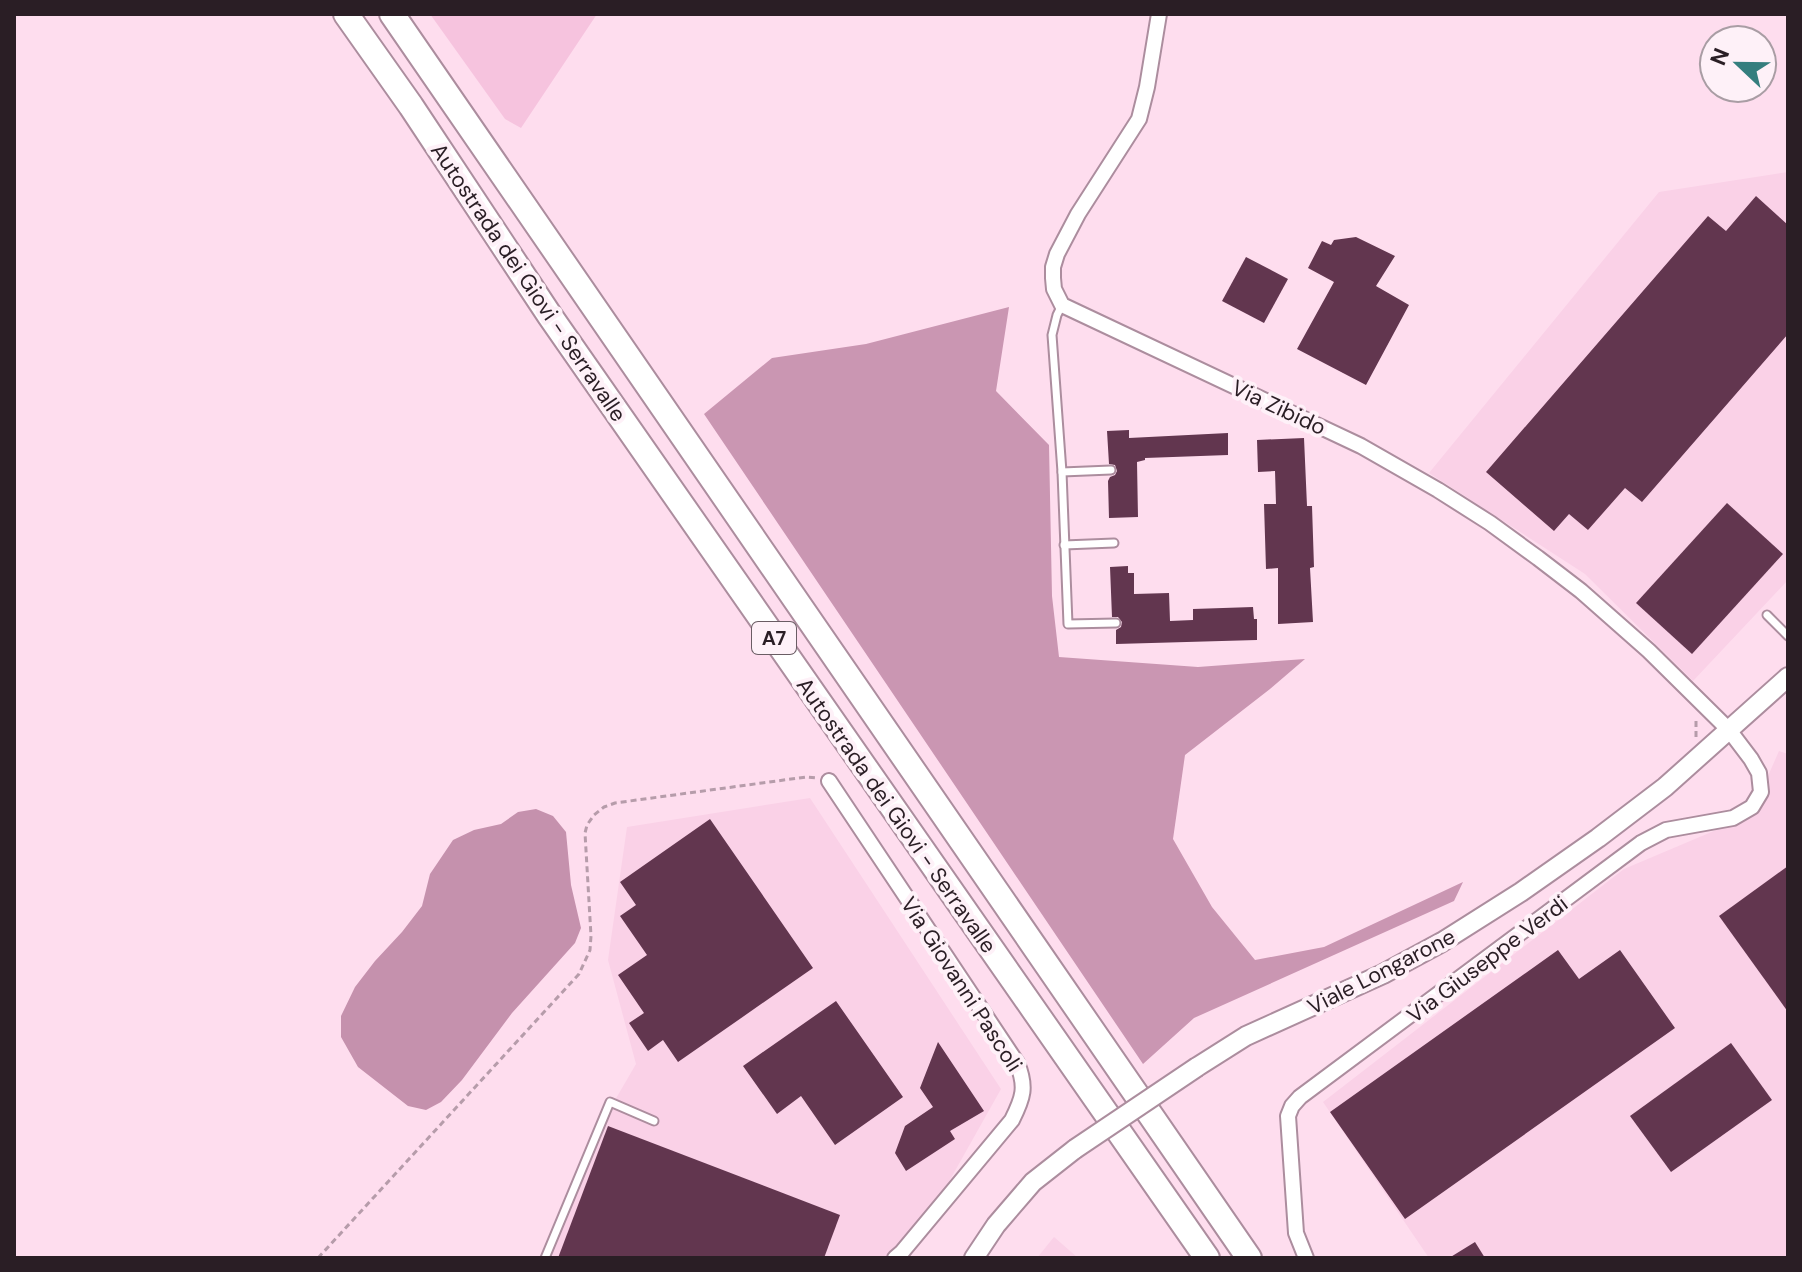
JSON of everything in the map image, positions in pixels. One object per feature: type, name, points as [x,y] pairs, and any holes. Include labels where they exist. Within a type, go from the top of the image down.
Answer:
[{"type":"highway","name":"Autostrada dei Giovi - Serravalle","points":[[346,14],[550,316],[1207,1258]]},
{"type":"highway","name":"Autostrada dei Giovi - Serravalle","points":[[392,14],[1249,1258]]},
{"type":"main road","name":"Viale Longarone","points":[[974,1258],[996,1225],[1033,1182],[1075,1149],[1246,1036],[1383,974],[1442,942],[1521,892],[1665,787],[1788,677]]},
{"type":"street","points":[[1062,305],[1054,289],[1057,254],[1078,214],[1139,119],[1159,14]]},
{"type":"street","name":"Via Zibido","points":[[1062,305],[1361,446],[1490,523],[1581,591],[1649,651],[1729,730]]},
{"type":"street","name":"Via Giuseppe Verdi","points":[[1306,1258],[1296,1233],[1288,1116],[1292,1106],[1641,843],[1666,830],[1733,818],[1752,807],[1761,792],[1759,773],[1729,730]]},
{"type":"street","name":"Via Giovanni Pascoli","points":[[829,781],[1017,1063],[1024,1083],[1023,1095],[1012,1120],[895,1258]]},
{"type":"lane","points":[[1062,305],[1052,335],[1062,472],[1068,624],[1116,623]]},
{"type":"lane","points":[[1062,472],[1111,470]]},
{"type":"lane","points":[[1064,545],[1114,543]]},
{"type":"lane","points":[[1767,615],[1788,636]]},
{"type":"lane","points":[[545,1258],[610,1102],[654,1121]]},
{"type":"path","points":[[1689,691],[1688,701],[1697,719],[1693,744]]},
{"type":"path","points":[[318,1258],[579,974],[590,950],[585,833],[594,815],[604,807],[632,800],[806,777],[829,781]]},
{"type":"shaded area","points":[[430,14],[597,14],[521,128],[505,119]]},
{"type":"shaded area","points":[[1788,172],[1788,580],[1693,681],[1585,574],[1429,473],[1659,192]]},
{"type":"shaded area","points":[[1009,307],[996,391],[1049,445],[1052,596],[1059,657],[1198,667],[1305,659],[1185,755],[1173,839],[1212,907],[1255,960],[1324,947],[1463,882],[1454,901],[1194,1018],[1143,1064],[704,414],[772,358],[866,344]]},
{"type":"shaded area","points":[[1779,751],[1788,754],[1788,1258],[1429,1258],[1323,1102],[1624,869],[1754,814]]},
{"type":"shaded area","points":[[810,798],[1001,1089],[906,1258],[547,1258],[586,1150],[636,1064],[608,960],[627,827]]},
{"type":"shaded area","points":[[536,809],[553,816],[566,832],[571,885],[581,928],[575,943],[512,1013],[462,1080],[441,1102],[426,1110],[408,1106],[358,1067],[341,1037],[341,1016],[355,987],[422,906],[430,874],[453,840],[474,830],[501,824],[518,812]]},
{"type":"shaded area","points":[[1054,1237],[1078,1258],[1037,1258]]},
{"type":"building","points":[[1756,196],[1788,225],[1788,334],[1642,502],[1625,488],[1588,530],[1569,514],[1554,531],[1486,472],[1708,216],[1726,231]]},
{"type":"building","points":[[1356,237],[1395,256],[1376,286],[1409,305],[1366,385],[1297,349],[1334,282],[1308,268],[1322,241],[1331,245],[1334,240]]},
{"type":"building","points":[[1246,257],[1288,279],[1264,323],[1222,301]]},
{"type":"building","points":[[1129,430],[1129,438],[1228,433],[1228,455],[1145,458],[1137,462],[1138,517],[1109,518],[1108,481],[1117,471],[1115,465],[1109,464],[1107,431]]},
{"type":"building","points":[[1304,438],[1307,506],[1312,506],[1314,567],[1310,568],[1313,622],[1278,624],[1278,568],[1266,569],[1264,504],[1276,504],[1275,471],[1258,472],[1257,440]]},
{"type":"building","points":[[1727,503],[1783,554],[1692,654],[1636,603]]},
{"type":"building","points":[[1128,566],[1128,573],[1134,573],[1134,594],[1169,593],[1170,621],[1193,620],[1193,609],[1253,607],[1254,619],[1257,619],[1257,640],[1116,644],[1116,630],[1122,622],[1118,617],[1112,617],[1110,567]]},
{"type":"building","points":[[710,819],[813,968],[678,1062],[663,1040],[648,1051],[629,1023],[644,1013],[618,975],[647,955],[620,916],[636,905],[620,882]]},
{"type":"building","points":[[1788,866],[1788,1012],[1719,916]]},
{"type":"building","points":[[1558,950],[1579,979],[1620,950],[1675,1028],[1405,1219],[1330,1112]]},
{"type":"building","points":[[836,1001],[903,1097],[835,1145],[801,1096],[777,1114],[743,1066]]},
{"type":"building","points":[[938,1042],[984,1111],[950,1131],[955,1139],[906,1171],[895,1153],[905,1126],[933,1107],[920,1088]]},
{"type":"building","points":[[1731,1043],[1772,1100],[1671,1172],[1630,1116]]},
{"type":"building","points":[[608,1126],[840,1215],[824,1258],[558,1258]]},
{"type":"building","points":[[1475,1242],[1485,1258],[1449,1258]]}]
